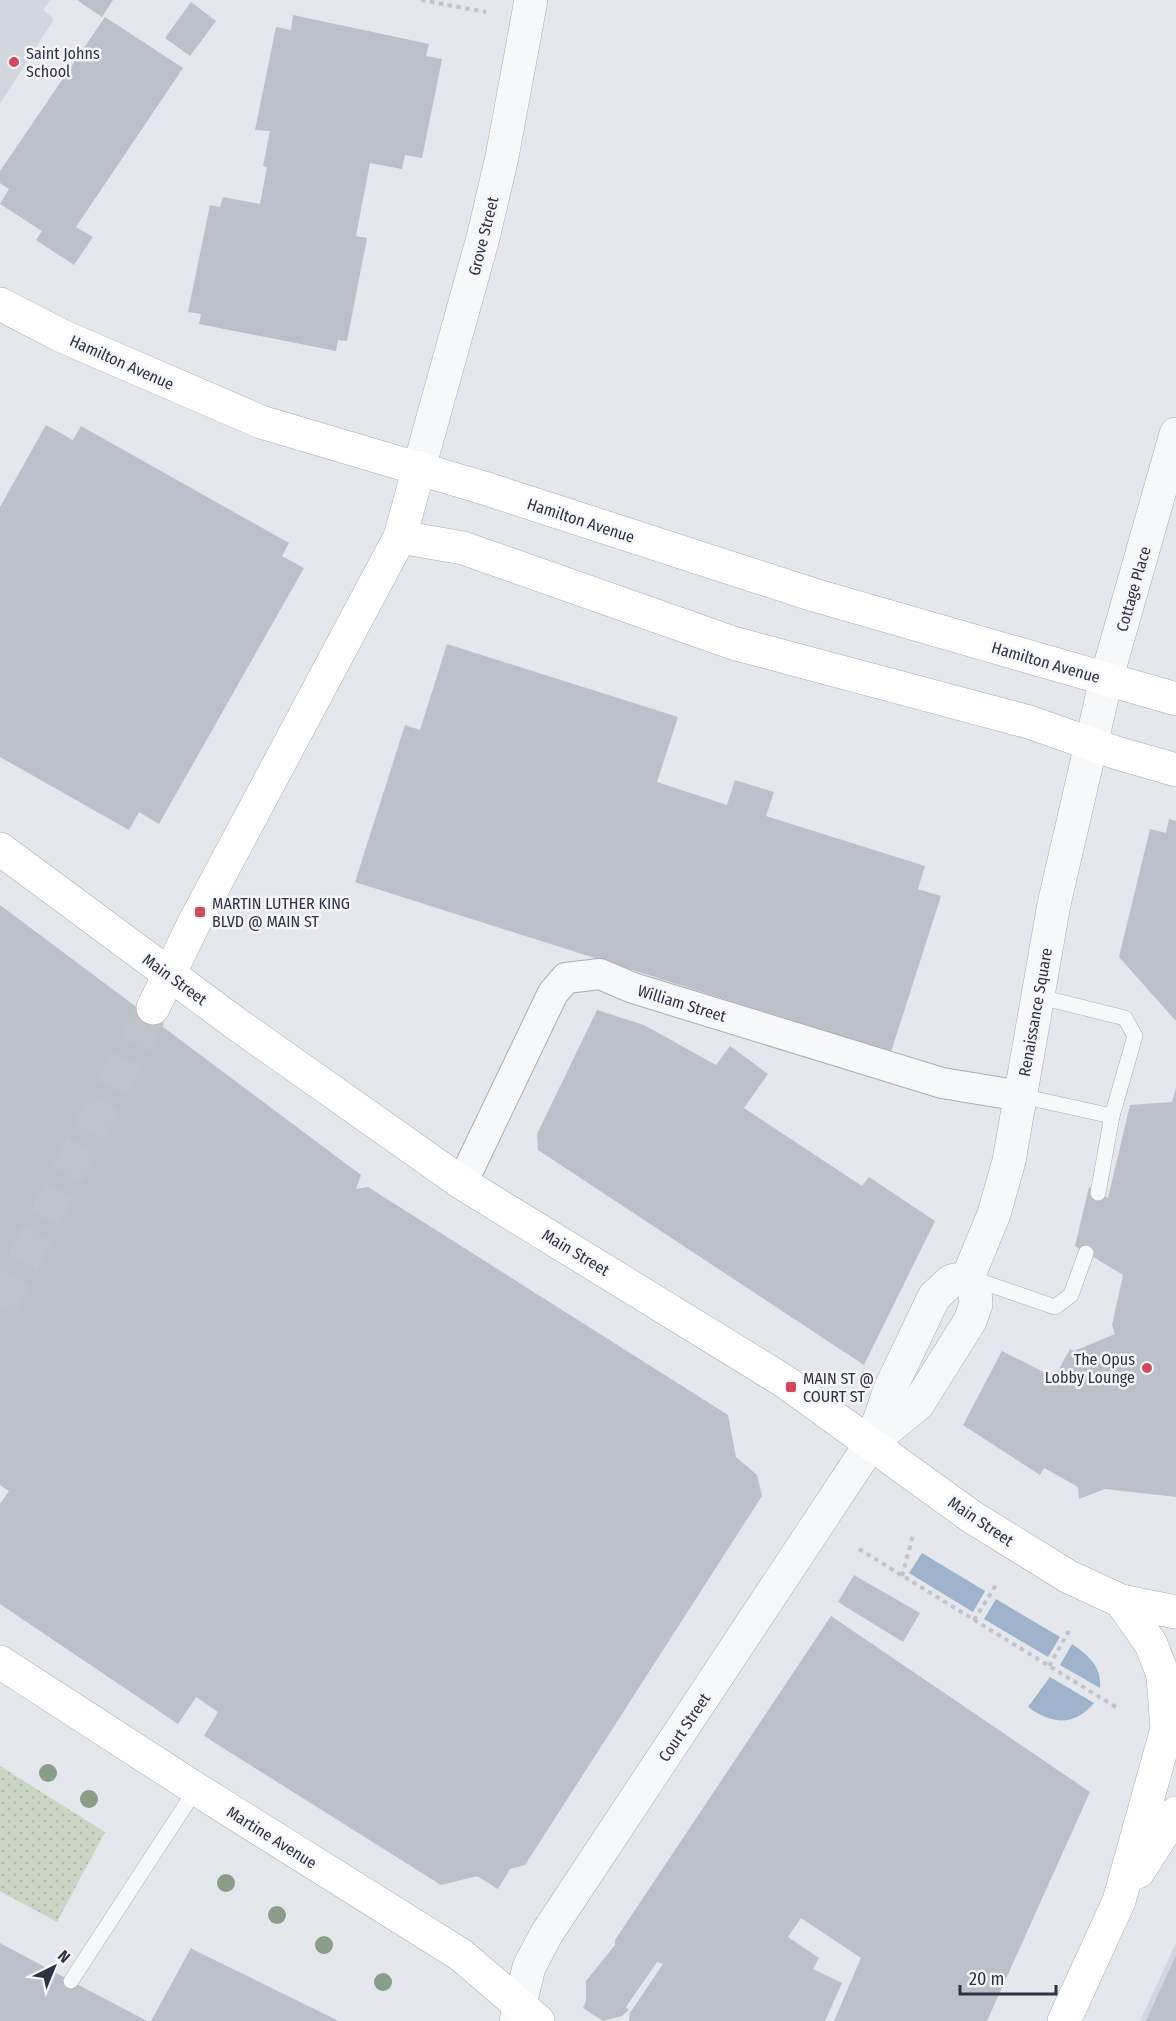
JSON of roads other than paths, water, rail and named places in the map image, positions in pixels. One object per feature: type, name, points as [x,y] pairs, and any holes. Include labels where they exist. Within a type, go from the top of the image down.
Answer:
[{"type":"main road","name":"Hamilton Avenue","points":[[0,304],[62,336],[261,422],[419,468],[775,584],[1176,699]]},
{"type":"main road","points":[[153,1008],[168,974],[400,537],[419,468]]},
{"type":"main road","points":[[400,537],[463,548],[733,643],[944,698],[1176,770]]},
{"type":"main road","name":"Main Street","points":[[0,849],[168,974],[462,1183],[743,1355],[872,1442],[972,1516],[1069,1577],[1121,1601],[1176,1612]]},
{"type":"main road","points":[[1119,1901],[1167,1729],[1163,1675],[1151,1644],[1121,1601]]},
{"type":"main road","name":"Martine Avenue","points":[[0,1662],[196,1790],[461,1955],[525,2016]]},
{"type":"main road","points":[[1064,2021],[1119,1901],[1176,1813]]},
{"type":"street","name":"Grove Street","points":[[419,468],[486,226],[502,157],[531,0]]},
{"type":"street","name":"Cottage Place","points":[[1093,744],[1106,680],[1175,445]]},
{"type":"street","name":"Renaissance Square","points":[[968,1277],[1003,1185],[1021,1096],[1053,904],[1093,744]]},
{"type":"street","name":"William Street","points":[[462,1183],[559,985],[566,978],[600,974],[633,988],[942,1083],[1021,1096]]},
{"type":"street","points":[[968,1277],[975,1290],[976,1304],[970,1321],[918,1404],[872,1442],[890,1389],[934,1297],[951,1281],[968,1277]]},
{"type":"street","name":"Court Street","points":[[525,2016],[529,1967],[547,1933],[872,1442]]},
{"type":"lane","points":[[1037,996],[1125,1018],[1135,1036],[1112,1116],[1098,1192]]},
{"type":"lane","points":[[1021,1096],[1112,1116]]},
{"type":"lane","points":[[968,1277],[1055,1308],[1071,1295],[1086,1253]]},
{"type":"lane","points":[[71,1981],[196,1790]]},
{"type":"water","points":[[922,1553],[985,1591],[973,1612],[909,1573]]},
{"type":"water","points":[[996,1599],[1060,1637],[1048,1657],[984,1619]]},
{"type":"water","points":[[1072,1644],[1093,1662],[1099,1674],[1100,1688],[1060,1665]]},
{"type":"water","points":[[1050,1677],[1094,1703],[1086,1711],[1070,1719],[1054,1720],[1037,1713],[1028,1707]]},
{"type":"tunnel","points":[[0,1306],[153,1008]]},
{"type":"place","name":"Saint Johns School","points":[[14,62]]},
{"type":"place","name":"MARTIN LUTHER KING BLVD @ MAIN ST","points":[[200,912]]},
{"type":"place","name":"The Opus Lobby Lounge","points":[[1147,1368]]},
{"type":"place","name":"MAIN ST @ COURT ST","points":[[791,1387]]}]
